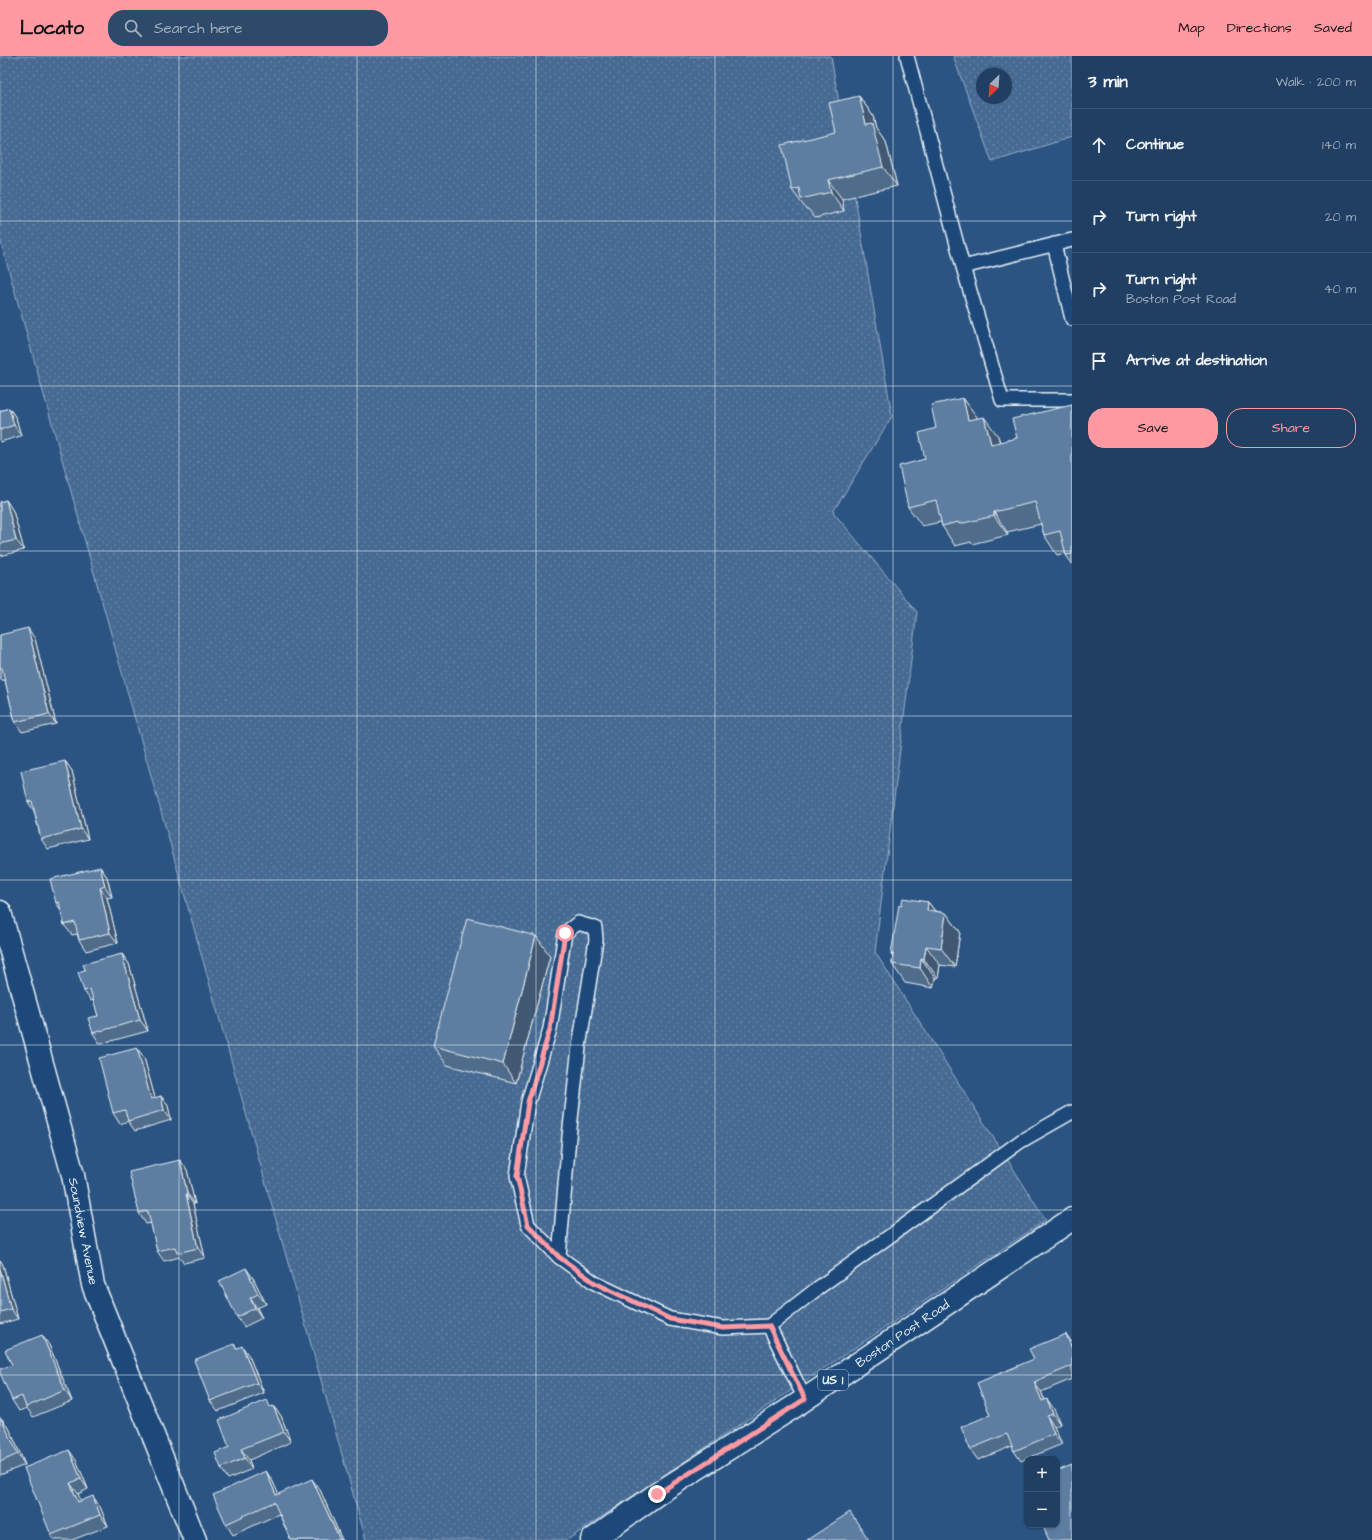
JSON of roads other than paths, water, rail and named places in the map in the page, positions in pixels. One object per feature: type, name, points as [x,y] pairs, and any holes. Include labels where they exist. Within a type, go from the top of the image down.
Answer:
[{"type":"street","name":"Soundview Avenue","points":[[0,912],[73,1175],[93,1285],[195,1540]]},
{"type":"street","name":"Boston Post Road","points":[[592,1540],[657,1494],[805,1399],[1072,1219]]},
{"type":"lane","points":[[907,56],[963,267],[1002,400],[1072,400]]},
{"type":"lane","points":[[963,267],[1072,240]]},
{"type":"lane","points":[[1054,244],[1072,319]]},
{"type":"lane","points":[[559,1257],[569,1137],[578,1054],[596,940],[595,928],[578,923],[565,933],[550,1029],[528,1102],[517,1176],[528,1225],[559,1257],[595,1283],[670,1319],[723,1328],[769,1326],[818,1288],[1020,1141],[1072,1112]]},
{"type":"lane","points":[[769,1326],[805,1399]]}]
